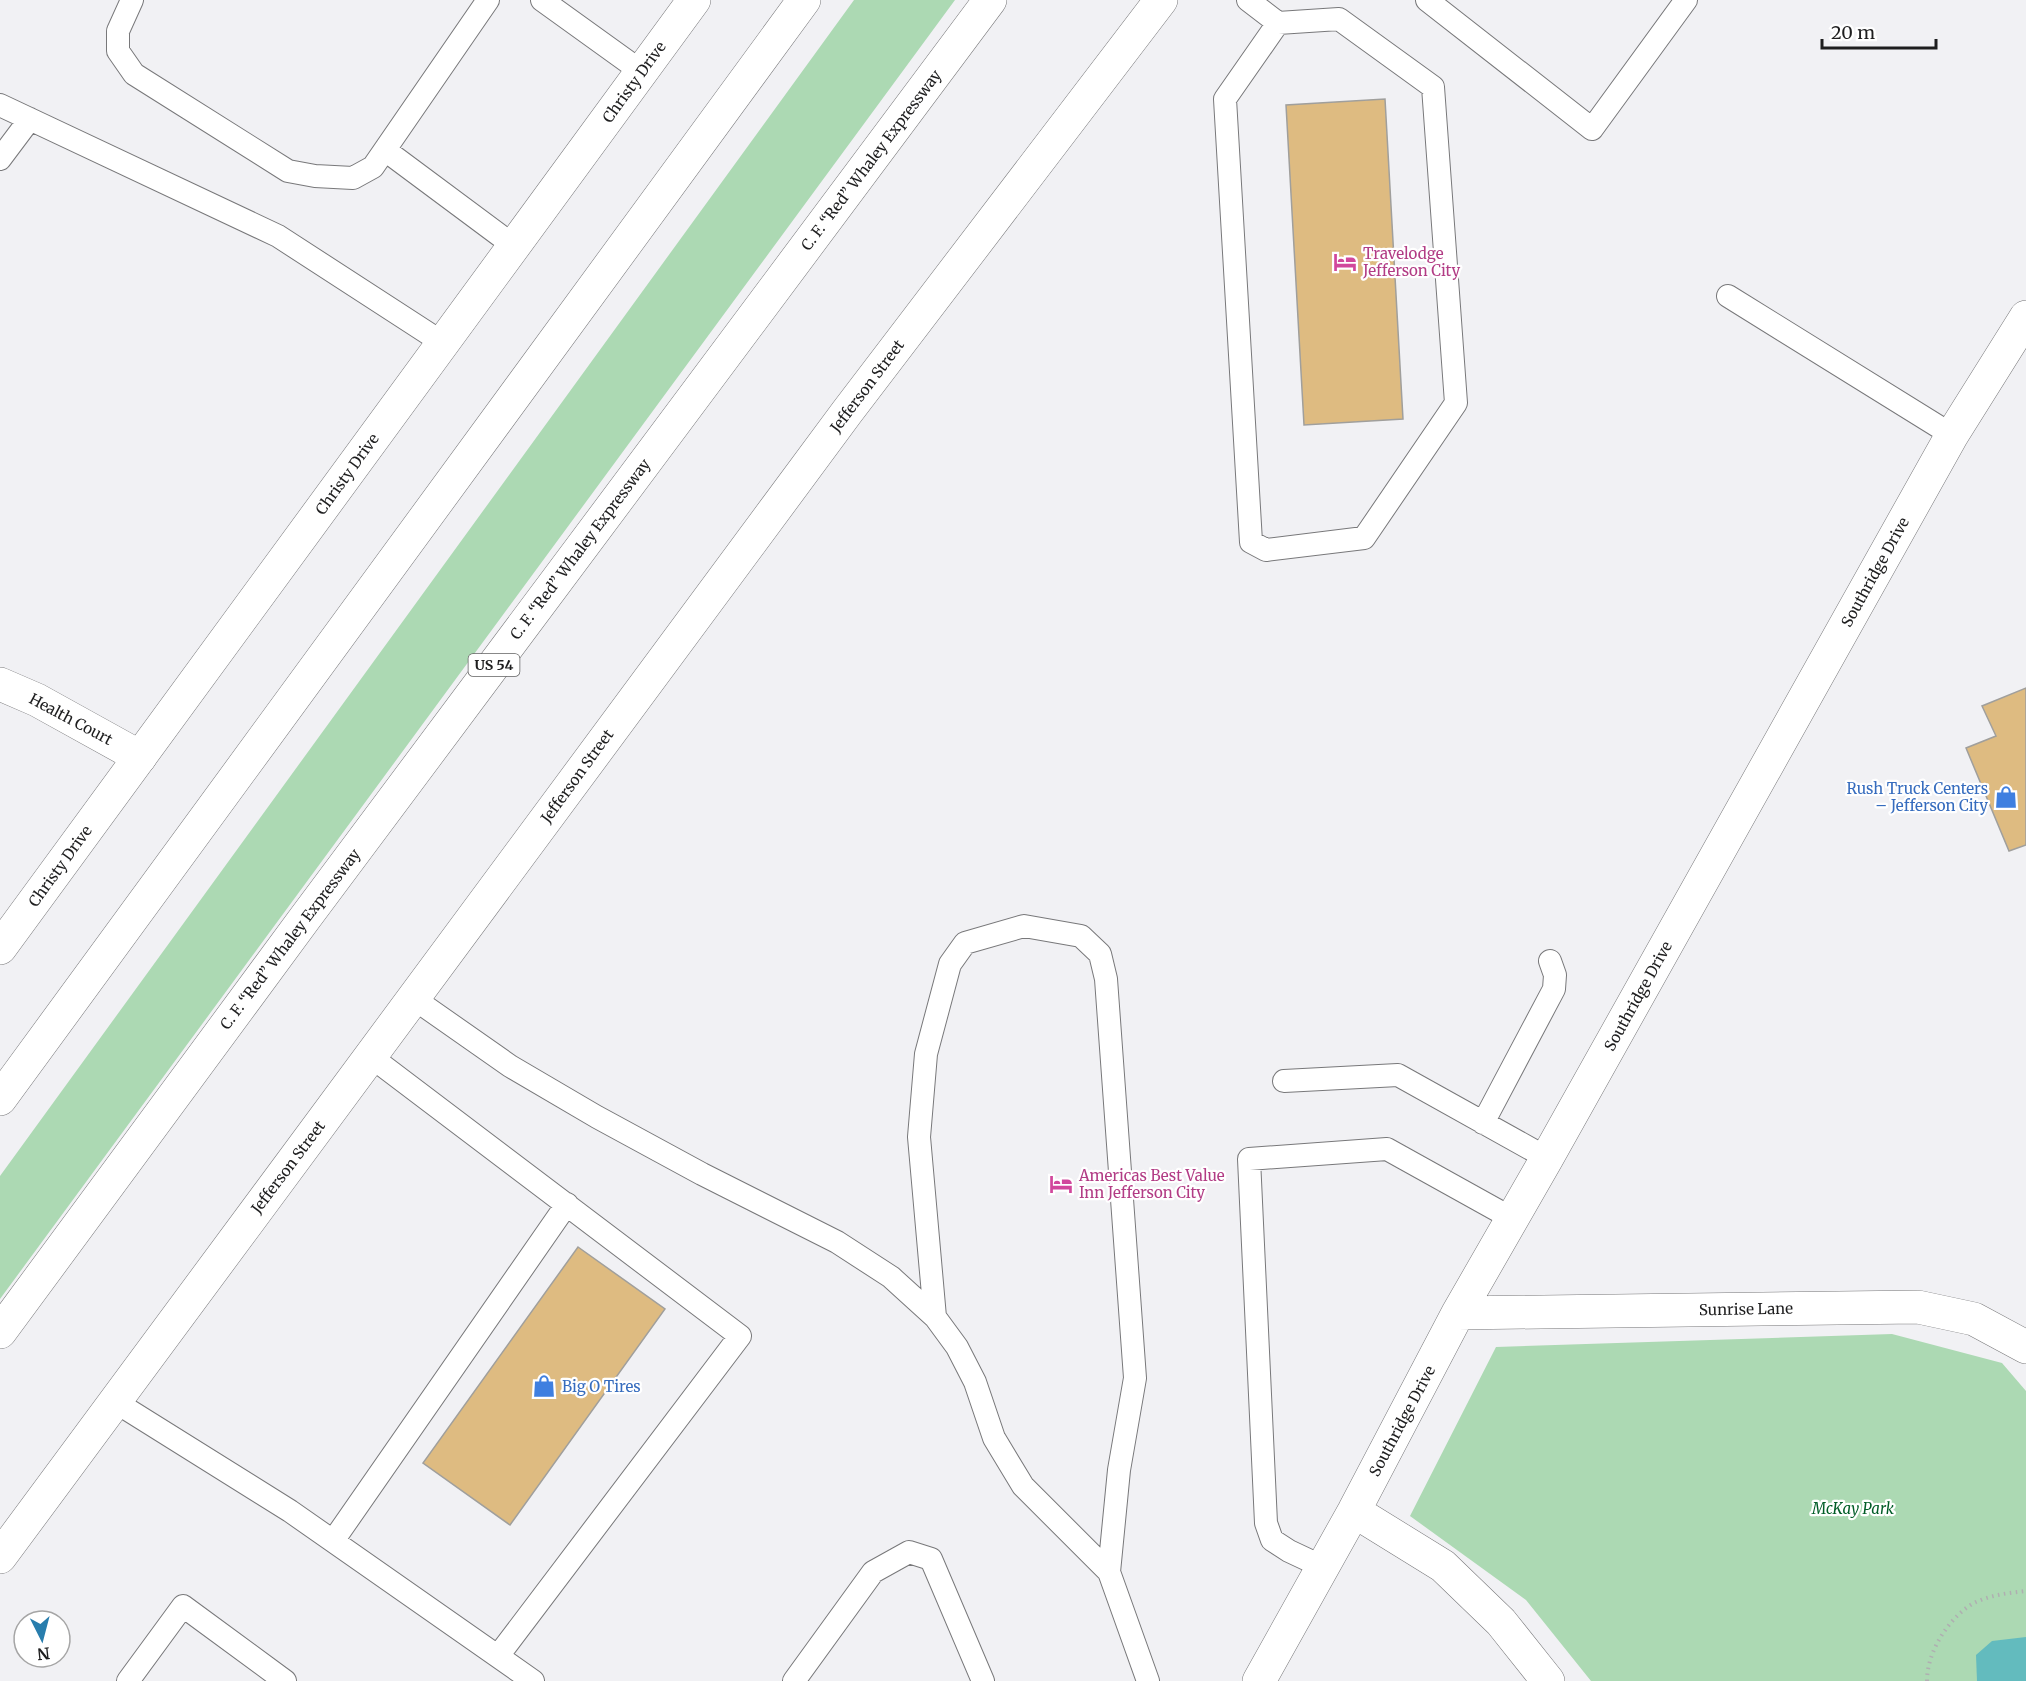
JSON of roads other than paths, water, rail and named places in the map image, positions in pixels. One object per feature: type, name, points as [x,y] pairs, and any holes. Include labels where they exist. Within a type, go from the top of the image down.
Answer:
[{"type":"main road","name":"Christy Drive","points":[[0,948],[694,0]]},
{"type":"main road","points":[[0,1099],[804,0]]},
{"type":"main road","name":"C. F. “Red” Whaley Expressway","points":[[0,1332],[305,918],[990,0]]},
{"type":"main road","name":"Jefferson Street","points":[[0,1557],[847,412],[1161,0]]},
{"type":"main road","name":"Southridge Drive","points":[[1259,1681],[1354,1511],[1458,1313],[1513,1219],[1952,435],[2026,317]]},
{"type":"main road","name":"Health Court","points":[[0,684],[37,700],[140,757]]},
{"type":"main road","name":"Sunrise Lane","points":[[1458,1313],[1917,1307],[1974,1318],[2026,1347]]},
{"type":"main road","points":[[1354,1511],[1443,1566],[1501,1622],[1548,1681]]},
{"type":"lane","points":[[132,0],[118,31],[118,51],[134,74],[288,171],[315,176],[353,178],[373,167],[489,0]]},
{"type":"lane","points":[[542,0],[642,72]]},
{"type":"lane","points":[[1248,0],[1278,23],[1339,19],[1433,87],[1456,403],[1364,538],[1266,550],[1251,542],[1225,99],[1278,23]]},
{"type":"lane","points":[[1427,0],[1592,129],[1686,0]]},
{"type":"lane","points":[[0,105],[278,236],[443,343]]},
{"type":"lane","points":[[0,159],[30,119]]},
{"type":"lane","points":[[385,150],[514,246]]},
{"type":"lane","points":[[1728,296],[1952,435]]},
{"type":"lane","points":[[934,1317],[919,1137],[926,1054],[950,963],[965,944],[1024,926],[1081,936],[1100,954],[1106,979],[1135,1378],[1119,1470],[1109,1572],[1148,1681]]},
{"type":"lane","points":[[1483,1123],[1554,989],[1555,975],[1550,961]]},
{"type":"lane","points":[[413,998],[510,1066],[597,1117],[702,1174],[837,1242],[891,1277],[934,1317],[957,1347],[975,1382],[994,1438],[1023,1486],[1109,1572]]},
{"type":"lane","points":[[370,1056],[740,1336],[498,1656]]},
{"type":"lane","points":[[1284,1081],[1398,1076],[1547,1158]]},
{"type":"lane","points":[[1323,1567],[1272,1540],[1266,1523],[1249,1159],[1387,1149],[1513,1219]]},
{"type":"lane","points":[[333,1541],[567,1204]]},
{"type":"lane","points":[[114,1401],[290,1511],[533,1681]]},
{"type":"lane","points":[[794,1681],[873,1572],[909,1552],[931,1559],[983,1681]]},
{"type":"lane","points":[[128,1681],[183,1606],[285,1681]]},
{"type":"water","points":[[2026,1637],[2026,1681],[1977,1681],[1976,1655],[1992,1641]]},
{"type":"place","name":"Travelodge Jefferson City","points":[[1345,262]]},
{"type":"place","name":"Rush Truck Centers – Jefferson City","points":[[2006,797]]},
{"type":"place","name":"Americas Best Value Inn Jefferson City","points":[[1061,1184]]},
{"type":"place","name":"Big O Tires","points":[[544,1386]]},
{"type":"park label","name":"McKay Park","points":[[1853,1508]]}]
